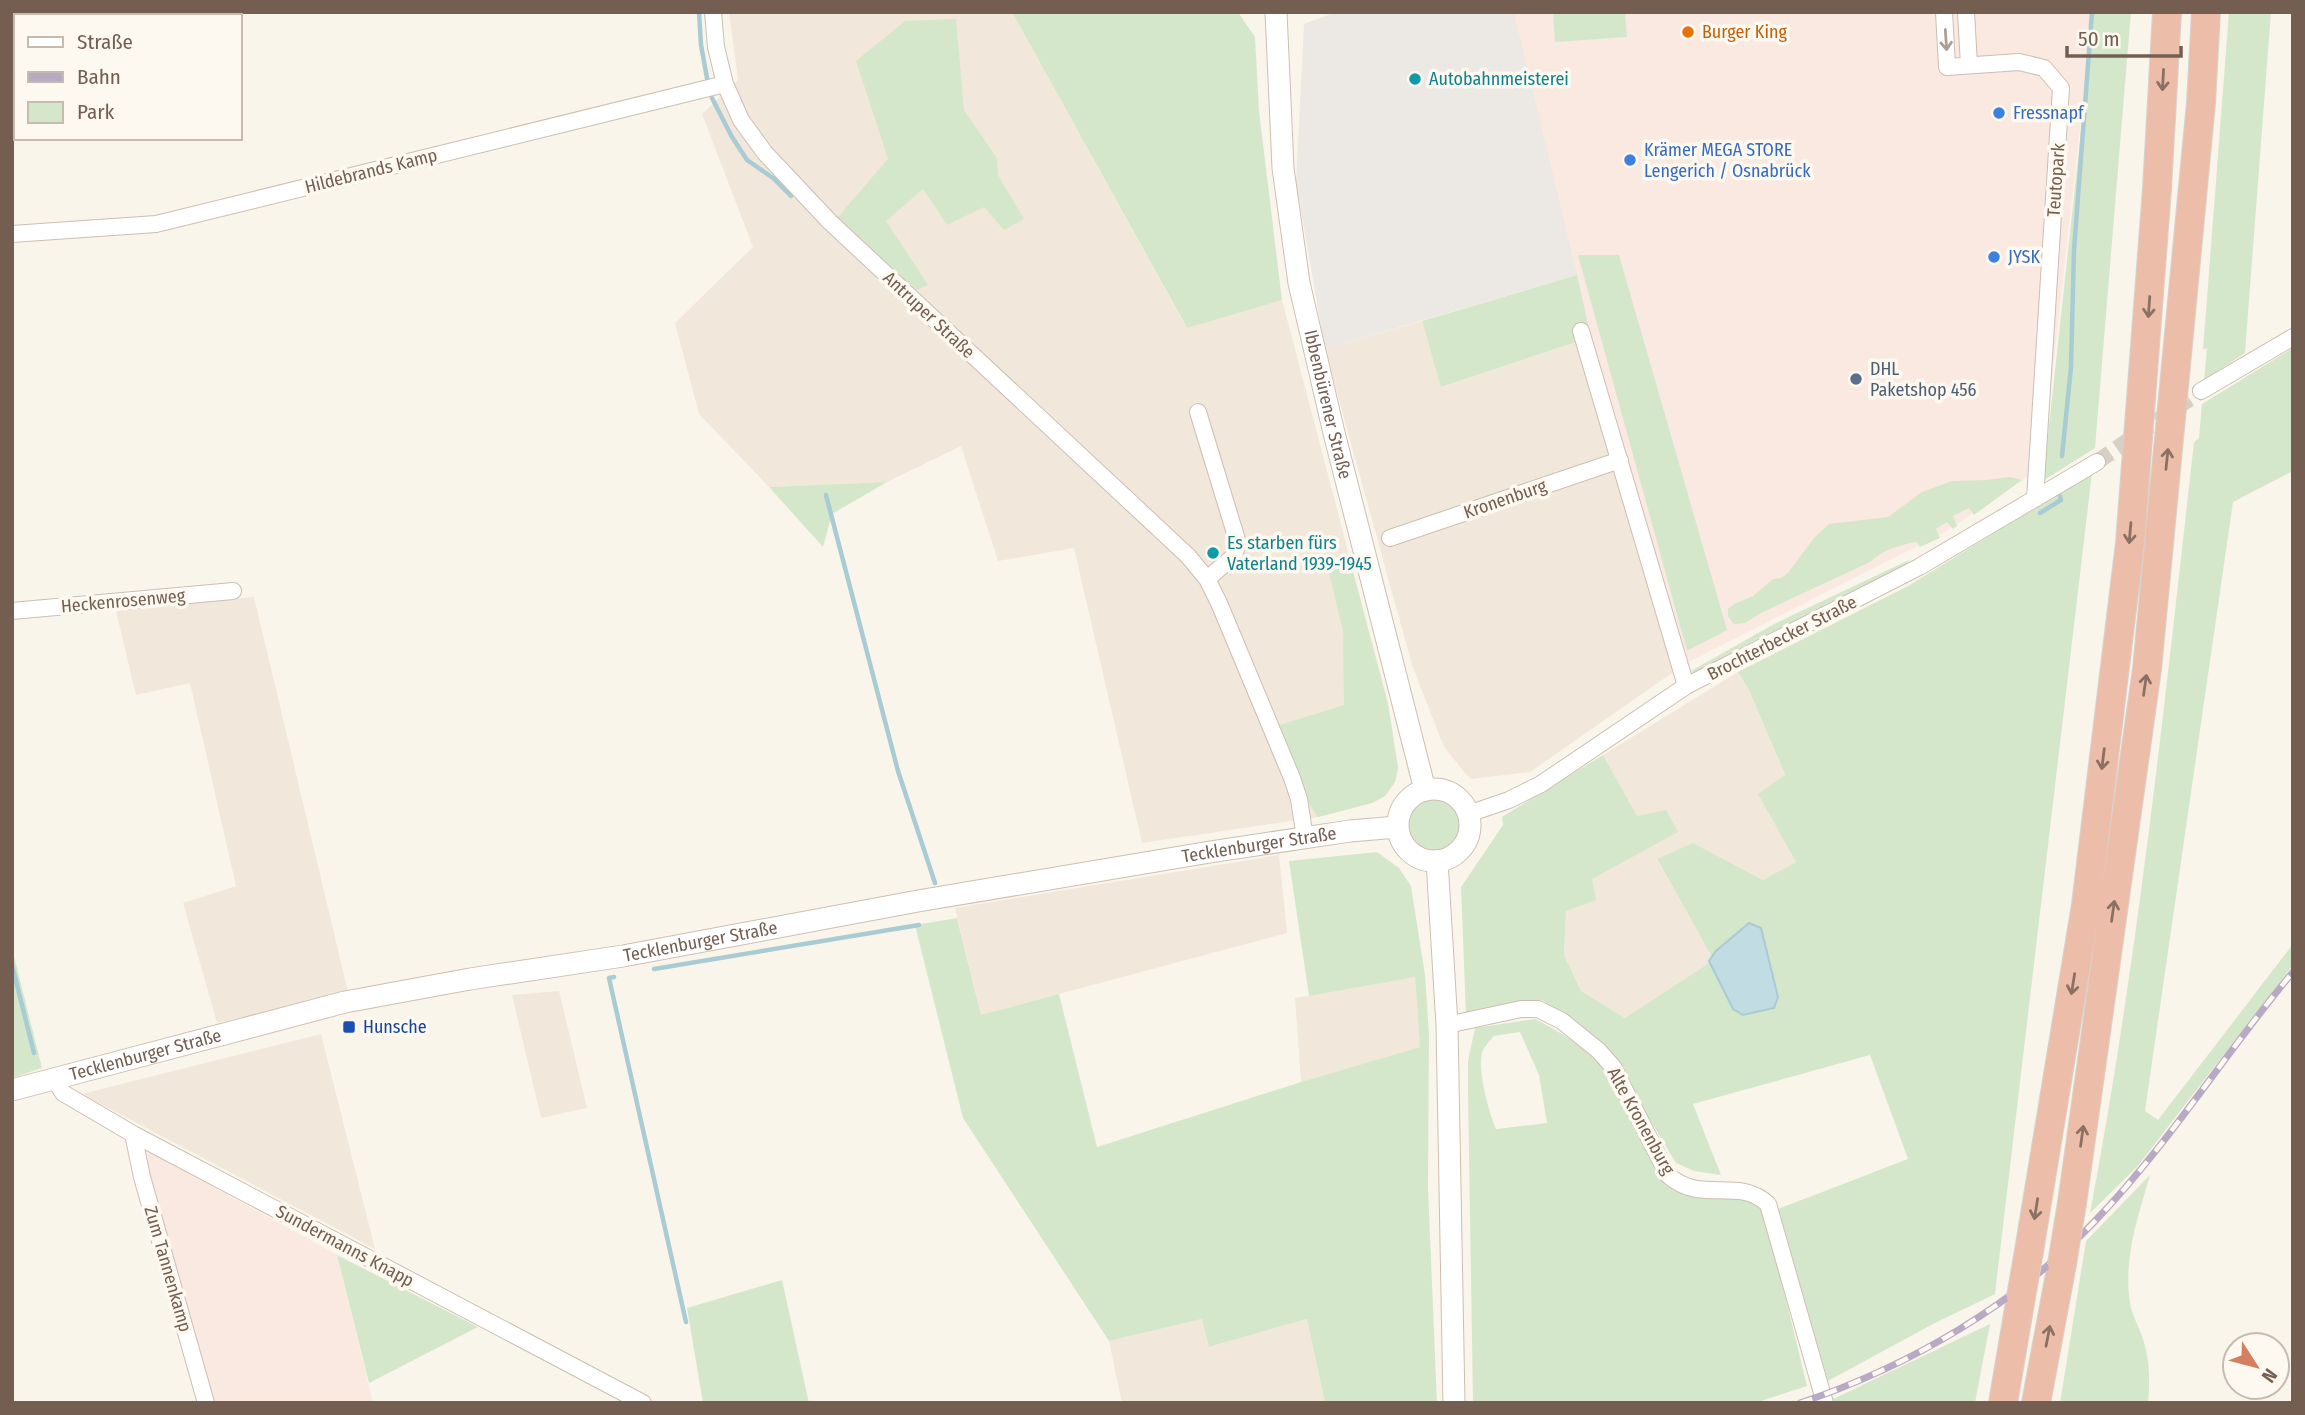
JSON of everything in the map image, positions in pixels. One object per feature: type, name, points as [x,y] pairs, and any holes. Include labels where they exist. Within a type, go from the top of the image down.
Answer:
[{"type":"highway","points":[[2003,1403],[2086,905],[2130,543],[2148,315],[2167,12]]},
{"type":"highway","points":[[2036,1403],[2072,1203],[2147,670],[2201,103],[2206,12]]},
{"type":"main road","name":"Ibbenbürener Straße","points":[[1272,18],[1283,168],[1299,283],[1425,790]]},
{"type":"main road","points":[[1425,790],[1446,790],[1455,796],[1468,814],[1470,827],[1467,839],[1460,850],[1450,858],[1437,861],[1415,857],[1400,840],[1397,827],[1403,805],[1412,796],[1425,790]]},
{"type":"main road","name":"Tecklenburger Straße","points":[[12,1090],[357,1000],[470,979],[701,943],[918,901],[1305,838],[1397,827]]},
{"type":"main road","points":[[1437,861],[1447,1025],[1454,1403]]},
{"type":"street","name":"Antruper Straße","points":[[713,12],[716,47],[725,84],[741,120],[765,153],[830,222],[1168,538],[1207,579],[1292,778],[1299,799],[1305,838]]},
{"type":"street","name":"Teutopark","points":[[1944,12],[1947,67],[2019,62],[2044,68],[2061,88],[2035,499]]},
{"type":"street","points":[[1966,12],[1969,65]]},
{"type":"street","name":"Hildebrands Kamp","points":[[12,234],[156,224],[725,84]]},
{"type":"street","points":[[1581,331],[1686,687]]},
{"type":"street","points":[[2201,391],[2293,337]]},
{"type":"street","points":[[1198,412],[1238,543],[1234,556],[1207,579]]},
{"type":"street","name":"Kronenburg","points":[[1390,538],[1620,460]]},
{"type":"street","name":"Brochterbecker Straße","points":[[1468,814],[1509,800],[1541,784],[1686,687],[1919,567],[2097,461]]},
{"type":"street","name":"Heckenrosenweg","points":[[12,611],[233,591]]},
{"type":"street","name":"Alte Kronenburg","points":[[1447,1025],[1521,1009],[1538,1009],[1562,1021],[1614,1067],[1668,1175],[1673,1180],[1679,1185],[1696,1190],[1749,1191],[1760,1196],[1768,1204],[1825,1403]]},
{"type":"street","name":"Sundermanns Knapp","points":[[54,1079],[63,1093],[133,1134],[643,1403]]},
{"type":"street","name":"Zum Tannenkamp","points":[[133,1134],[142,1177],[206,1403]]},
{"type":"shaded area","points":[[729,12],[1012,12],[1186,327],[1282,300],[1388,703],[1398,768],[1395,782],[1385,796],[1372,803],[1318,817],[1142,843],[1074,548],[998,561],[961,446],[887,482],[769,487],[699,414],[675,323],[753,247],[702,114],[738,80]]},
{"type":"shaded area","points":[[1336,12],[1514,12],[1577,275],[1325,349],[1296,182],[1304,24]]},
{"type":"shaded area","points":[[1514,12],[2093,12],[2042,467],[1945,532],[1685,664],[1591,337]]},
{"type":"shaded area","points":[[1422,321],[1442,387],[1591,337],[1685,664],[1530,772],[1470,779],[1444,747],[1412,665],[1325,349]]},
{"type":"shaded area","points":[[254,597],[348,992],[217,1023],[183,903],[236,886],[190,683],[136,695],[116,611]]},
{"type":"shaded area","points":[[1738,672],[1749,690],[1785,776],[1759,795],[1797,862],[1763,880],[1693,843],[1657,860],[1715,960],[1625,1018],[1581,991],[1564,955],[1566,911],[1637,817],[1603,755]]},
{"type":"shaded area","points":[[1279,855],[1287,933],[981,1015],[955,908]]},
{"type":"shaded area","points":[[1415,977],[1420,1047],[1301,1082],[1295,998]]},
{"type":"shaded area","points":[[559,991],[587,1108],[541,1118],[512,995]]},
{"type":"shaded area","points":[[321,1034],[375,1249],[82,1094]]},
{"type":"shaded area","points":[[150,1152],[337,1255],[373,1403],[213,1403],[144,1155]]},
{"type":"shaded area","points":[[1202,1319],[1210,1347],[1307,1319],[1325,1403],[1122,1403],[1109,1341]]},
{"type":"green space","points":[[1012,12],[1238,12],[1255,37],[1259,111],[1282,300],[1187,328]]},
{"type":"green space","points":[[1553,12],[1625,12],[1627,37],[1555,42]]},
{"type":"green space","points":[[2094,12],[2131,12],[2095,448],[2043,481]]},
{"type":"green space","points":[[2229,12],[2271,12],[2245,353],[2204,380],[2207,348],[2203,350]]},
{"type":"green space","points":[[956,19],[964,110],[997,158],[998,175],[1024,219],[1004,230],[984,207],[947,225],[923,189],[886,221],[928,285],[917,290],[837,218],[888,159],[856,61],[905,21]]},
{"type":"green space","points":[[1578,255],[1619,255],[1727,630],[1687,651]]},
{"type":"green space","points":[[1577,275],[1591,337],[1441,387],[1422,321]]},
{"type":"green space","points":[[2293,348],[2293,471],[2233,502],[2145,1111],[2158,1120],[2293,944],[2293,965],[2137,1167],[2090,1213],[2136,925],[2194,442],[2199,438],[2202,404]]},
{"type":"green space","points":[[2092,473],[1995,1294],[1828,1381],[1778,1209],[1908,1159],[1870,1055],[1693,1104],[1721,1175],[1694,1171],[1676,1163],[1603,1043],[1542,1000],[1466,1015],[1461,887],[1503,825],[1502,817],[1603,755],[1637,816],[1666,810],[1678,832],[1592,879],[1596,900],[1566,911],[1564,955],[1581,991],[1625,1018],[1714,960],[1657,859],[1693,843],[1763,880],[1796,862],[1758,794],[1785,775],[1749,690],[1738,672],[1908,586]]},
{"type":"green space","points":[[2010,477],[2022,480],[1974,515],[1969,508],[1953,516],[1957,526],[1953,529],[1947,522],[1936,529],[1940,538],[1920,547],[1917,542],[1892,549],[1745,623],[1734,624],[1728,616],[1728,609],[1734,604],[1753,596],[1773,579],[1788,573],[1814,538],[1829,524],[1888,517],[1922,492],[1952,481]]},
{"type":"green space","points":[[887,482],[832,514],[823,547],[769,487]]},
{"type":"green space","points":[[1911,559],[1896,572],[1752,642],[1698,673],[1691,671],[1774,624]]},
{"type":"green space","points":[[1350,561],[1388,704],[1398,768],[1395,782],[1385,796],[1372,803],[1318,817],[1303,794],[1280,725],[1344,705],[1343,631],[1328,569]]},
{"type":"green space","points":[[1433,797],[1444,799],[1453,805],[1459,814],[1459,836],[1453,845],[1444,851],[1433,853],[1422,851],[1413,845],[1407,836],[1405,825],[1407,814],[1413,805],[1422,799]]},
{"type":"green space","points":[[1377,852],[1399,868],[1411,886],[1425,975],[1429,1034],[1428,1187],[1437,1403],[1325,1403],[1307,1319],[1209,1347],[1202,1319],[1109,1341],[963,1118],[915,925],[957,918],[981,1015],[1059,994],[1097,1147],[1420,1047],[1415,977],[1309,996],[1289,861]]},
{"type":"green space","points":[[12,948],[42,1068],[12,1078]]},
{"type":"green space","points":[[1535,1019],[1571,1039],[1590,1054],[1608,1077],[1657,1173],[1666,1179],[1751,1201],[1765,1213],[1807,1386],[1755,1403],[1473,1403],[1468,1061],[1475,1028]],"holes":[[[1520,1032],[1539,1075],[1547,1123],[1496,1129],[1482,1078],[1481,1058],[1488,1043],[1494,1036]]]},
{"type":"green space","points":[[2150,1175],[2133,1238],[2128,1270],[2130,1303],[2143,1339],[2148,1363],[2148,1403],[2060,1403],[2086,1241]]},
{"type":"green space","points":[[337,1255],[478,1327],[369,1383]]},
{"type":"green space","points":[[782,1280],[809,1403],[703,1403],[687,1308]]},
{"type":"green space","points":[[1990,1324],[1975,1403],[1832,1403],[1831,1400]]},
{"type":"water","points":[[1749,923],[1761,928],[1778,997],[1774,1008],[1743,1015],[1733,1009],[1709,961],[1716,951]]},
{"type":"waterway","points":[[699,12],[707,78]]},
{"type":"waterway","points":[[2062,456],[2071,367],[2074,250],[2092,12]]},
{"type":"waterway","points":[[712,98],[747,160],[773,178],[791,196]]},
{"type":"waterway","points":[[826,495],[898,771],[935,883]]},
{"type":"waterway","points":[[2040,513],[2061,500],[2060,496]]},
{"type":"waterway","points":[[654,969],[919,925]]},
{"type":"waterway","points":[[12,965],[34,1053]]},
{"type":"waterway","points":[[614,977],[609,978],[686,1322]]},
{"type":"tunnel","points":[[2097,462],[2201,391]]},
{"type":"railway","points":[[1800,1403],[1881,1371],[1921,1351],[1959,1330],[2031,1280],[2122,1192],[2293,972]]},
{"type":"place","name":"Burger King","points":[[1688,32]]},
{"type":"place","name":"Autobahnmeisterei","points":[[1415,79]]},
{"type":"place","name":"Fressnapf","points":[[1999,113]]},
{"type":"place","name":"Krämer MEGA STORE Lengerich / Osnabrück","points":[[1630,160]]},
{"type":"place","name":"JYSK","points":[[1994,257]]},
{"type":"place","name":"DHL Paketshop 456","points":[[1856,379]]},
{"type":"place","name":"Es starben fürs Vaterland 1939-1945","points":[[1213,553]]},
{"type":"place","name":"Hunsche","points":[[349,1027]]}]
